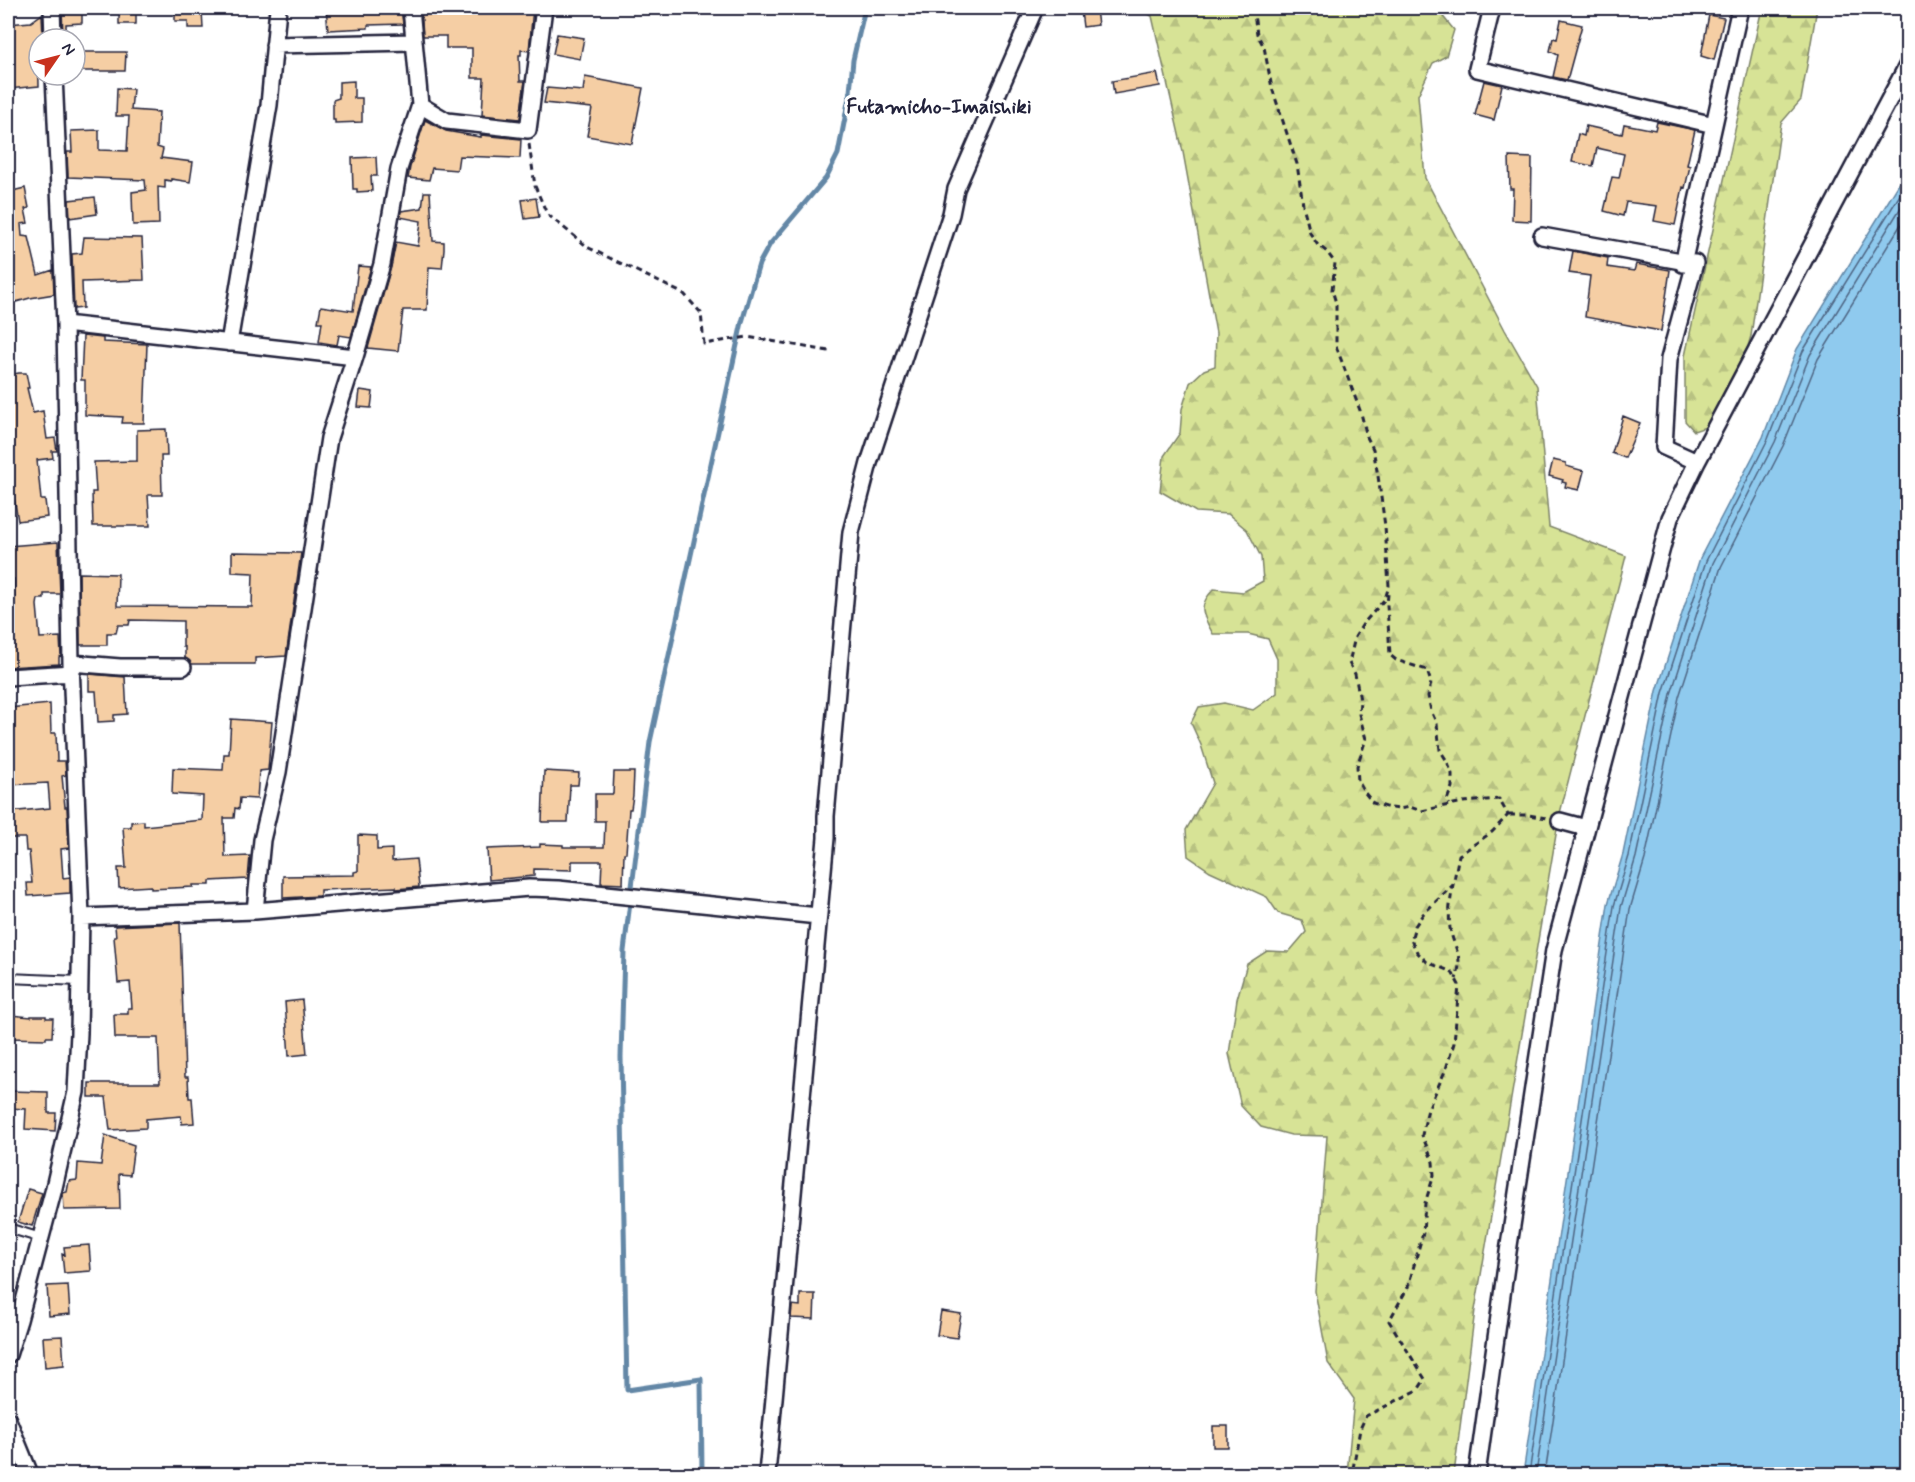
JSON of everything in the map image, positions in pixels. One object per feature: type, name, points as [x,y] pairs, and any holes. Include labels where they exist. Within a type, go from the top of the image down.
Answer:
[{"type":"street","points":[[52,8],[53,27]]},
{"type":"street","points":[[229,343],[269,105],[278,8]]},
{"type":"street","points":[[255,911],[262,840],[278,772],[329,438],[382,264],[399,169],[420,105],[411,8]]},
{"type":"street","points":[[420,105],[447,121],[528,130],[544,8]]},
{"type":"street","points":[[767,1474],[826,838],[851,532],[869,463],[951,214],[956,189],[1035,8]]},
{"type":"street","points":[[1492,8],[1477,69],[1714,125]]},
{"type":"street","points":[[1695,263],[1683,264],[1740,8]]},
{"type":"street","points":[[274,45],[413,42]]},
{"type":"street","points":[[1477,1474],[1554,950],[1670,518],[1697,462],[1908,64]]},
{"type":"street","points":[[8,1355],[41,1238],[76,1092],[81,916],[71,668],[65,324],[55,87]]},
{"type":"street","points":[[1542,236],[1695,263]]},
{"type":"street","points":[[1695,263],[1669,359],[1664,447],[1697,462]]},
{"type":"street","points":[[65,324],[355,357]]},
{"type":"street","points":[[8,677],[71,668],[183,667]]},
{"type":"street","points":[[1560,821],[1586,828]]},
{"type":"street","points":[[81,916],[255,911],[529,888],[558,889],[818,916]]},
{"type":"street","points":[[8,1420],[30,1474]]},
{"type":"lane","points":[[8,978],[80,981]]},
{"type":"lane","points":[[8,1228],[41,1238]]},
{"type":"path","points":[[1253,8],[1257,34],[1264,47],[1272,88],[1297,164],[1310,233],[1335,263],[1332,290],[1336,303],[1336,346],[1373,449],[1385,526],[1390,655],[1396,660],[1427,670],[1431,683],[1428,696],[1437,724],[1440,750],[1452,774],[1452,787],[1447,800],[1449,804]]},
{"type":"path","points":[[528,130],[535,186],[547,214],[589,248],[684,294],[701,313],[704,344],[747,337],[829,351]]},
{"type":"path","points":[[1389,586],[1385,599],[1355,637],[1349,663],[1355,674],[1360,700],[1359,714],[1366,739],[1357,766],[1358,781],[1373,803],[1386,807],[1398,809],[1410,807],[1421,811],[1449,804],[1499,798],[1508,815]]},
{"type":"path","points":[[1456,979],[1460,954],[1450,926],[1453,885],[1459,855],[1492,832],[1508,815],[1528,815],[1560,821]]},
{"type":"path","points":[[1352,1474],[1360,1429],[1366,1416],[1418,1390],[1425,1379],[1389,1321],[1408,1287],[1423,1233],[1425,1203],[1434,1175],[1433,1162],[1422,1136],[1428,1109],[1446,1069],[1454,1043],[1459,985],[1452,972],[1427,962],[1417,952],[1412,940],[1415,926],[1423,914],[1453,885]]},
{"type":"green space","points":[[1138,8],[1436,8],[1454,30],[1446,56],[1433,63],[1418,95],[1425,178],[1537,386],[1549,527],[1626,556],[1559,817],[1475,1310],[1454,1474],[1347,1474],[1354,1399],[1328,1363],[1315,1291],[1327,1136],[1291,1135],[1261,1127],[1241,1106],[1229,1054],[1237,999],[1247,964],[1267,951],[1289,952],[1306,932],[1302,920],[1278,913],[1267,897],[1210,871],[1188,856],[1186,830],[1213,783],[1201,745],[1191,723],[1199,707],[1224,703],[1253,710],[1277,693],[1277,659],[1268,639],[1248,634],[1213,634],[1204,615],[1203,605],[1214,589],[1243,592],[1263,581],[1261,557],[1247,530],[1228,514],[1196,512],[1160,491],[1164,456],[1180,433],[1182,409],[1190,383],[1204,370],[1215,366],[1216,333],[1183,152],[1152,16]]},
{"type":"green space","points":[[1762,8],[1817,8],[1801,100],[1781,123],[1751,336],[1706,427],[1694,431],[1685,421],[1685,356]]},
{"type":"water","points":[[1907,171],[1907,1474],[1523,1474],[1608,904],[1623,854],[1657,691],[1700,558],[1763,437],[1797,349]]},
{"type":"building","points":[[62,8],[82,8],[82,23],[66,24],[66,27],[63,27]]},
{"type":"building","points":[[119,8],[136,8],[136,24],[119,24]]},
{"type":"building","points":[[175,8],[200,8],[203,28],[188,28],[188,21],[175,21]]},
{"type":"building","points":[[326,8],[401,8],[403,24],[328,30]]},
{"type":"building","points":[[421,8],[533,8],[529,51],[521,50],[521,55],[519,55],[520,81],[525,81],[520,119],[482,115],[484,78],[472,78],[472,48],[446,48],[446,36],[423,36]]},
{"type":"building","points":[[1096,10],[1098,25],[1083,27],[1081,11]]},
{"type":"building","points":[[42,14],[43,27],[27,27],[29,87],[8,89],[8,24],[31,22]]},
{"type":"building","points":[[1709,15],[1724,18],[1714,60],[1701,56]]},
{"type":"building","points":[[1561,20],[1582,25],[1567,80],[1553,77],[1558,55],[1550,51],[1553,38],[1557,39]]},
{"type":"building","points":[[557,34],[584,38],[580,59],[553,54]]},
{"type":"building","points":[[87,52],[126,52],[125,71],[87,71]]},
{"type":"building","points":[[1157,73],[1160,86],[1114,94],[1112,81]]},
{"type":"building","points":[[585,77],[643,88],[632,144],[587,136],[592,108],[544,103],[547,88],[583,91]]},
{"type":"building","points":[[354,81],[354,98],[362,98],[362,122],[335,123],[333,100],[339,98],[339,82]]},
{"type":"building","points":[[1484,81],[1502,85],[1494,120],[1475,115]]},
{"type":"building","points":[[117,88],[133,89],[131,110],[159,112],[157,147],[163,149],[161,158],[193,162],[190,182],[171,179],[171,181],[165,180],[165,188],[158,187],[159,224],[133,225],[132,192],[146,190],[145,180],[68,177],[67,152],[72,152],[71,131],[99,130],[99,150],[127,151],[129,116],[116,116]]},
{"type":"building","points":[[425,120],[446,131],[481,137],[481,135],[521,139],[520,158],[459,156],[457,170],[432,168],[429,180],[408,178]]},
{"type":"building","points":[[1657,122],[1695,130],[1687,165],[1690,166],[1675,225],[1654,221],[1657,206],[1626,202],[1623,216],[1604,211],[1612,177],[1619,178],[1624,154],[1597,148],[1593,166],[1572,162],[1578,134],[1584,136],[1586,126],[1622,134],[1624,124],[1655,130]]},
{"type":"building","points":[[376,157],[377,176],[371,176],[372,191],[357,192],[357,189],[353,189],[352,158]]},
{"type":"building","points":[[1509,157],[1532,158],[1531,221],[1512,220],[1513,189],[1510,189]]},
{"type":"building","points":[[25,188],[29,208],[25,209],[28,223],[21,224],[22,236],[29,237],[38,275],[53,270],[54,294],[16,302],[15,299],[8,301],[8,192]]},
{"type":"building","points":[[424,192],[430,192],[433,241],[444,242],[442,268],[429,267],[427,310],[403,310],[398,351],[368,348],[396,242],[418,246],[421,221],[400,217],[401,211],[422,208]]},
{"type":"building","points":[[95,197],[97,214],[70,218],[69,200]]},
{"type":"building","points":[[536,198],[539,217],[525,219],[522,200]]},
{"type":"building","points":[[84,237],[142,238],[144,280],[82,282],[83,308],[74,309],[72,254],[82,253]]},
{"type":"building","points":[[1573,251],[1608,258],[1607,267],[1634,271],[1636,264],[1670,270],[1661,331],[1585,317],[1590,276],[1569,273]]},
{"type":"building","points":[[358,266],[371,267],[351,337],[339,335],[337,345],[319,342],[322,322],[318,322],[321,306],[353,311]]},
{"type":"building","points":[[83,336],[103,338],[103,342],[147,344],[144,423],[122,423],[123,417],[85,415],[85,380],[81,380]]},
{"type":"building","points":[[26,373],[33,413],[43,411],[47,439],[55,438],[57,451],[52,451],[53,458],[37,460],[41,500],[45,500],[47,517],[18,521],[10,465],[13,464],[10,437],[8,438],[8,375]]},
{"type":"building","points":[[360,390],[373,392],[371,408],[358,407]]},
{"type":"building","points":[[1623,416],[1640,423],[1625,458],[1612,453]]},
{"type":"building","points":[[166,429],[167,456],[161,456],[162,495],[148,495],[150,526],[93,526],[92,492],[96,492],[94,462],[137,461],[137,430]]},
{"type":"building","points":[[1553,460],[1584,471],[1579,490],[1565,487],[1566,483],[1562,482],[1563,480],[1549,476]]},
{"type":"building","points":[[58,542],[60,594],[44,594],[44,599],[38,599],[37,605],[40,638],[60,637],[59,664],[8,667],[8,635],[14,635],[12,618],[15,618],[14,579],[8,580],[8,546]]},
{"type":"building","points":[[232,552],[301,553],[286,656],[255,658],[255,664],[192,664],[185,658],[183,621],[130,620],[129,625],[118,625],[116,633],[107,633],[107,645],[80,645],[79,573],[118,574],[117,606],[252,607],[253,573],[232,572]]},
{"type":"building","points":[[89,674],[125,677],[127,714],[114,715],[114,721],[98,722],[96,691],[89,691]]},
{"type":"building","points":[[50,704],[51,733],[56,733],[57,761],[65,761],[66,775],[62,776],[65,807],[67,807],[69,848],[61,849],[63,878],[70,877],[70,893],[28,896],[27,883],[32,883],[29,851],[26,851],[25,838],[8,838],[8,812],[50,808],[48,783],[8,785],[8,708]]},
{"type":"building","points":[[231,719],[272,722],[268,770],[259,771],[257,799],[240,798],[239,809],[235,808],[234,818],[224,818],[225,857],[250,856],[248,879],[210,881],[210,885],[193,885],[193,887],[119,888],[118,868],[126,868],[123,827],[131,827],[131,822],[144,821],[144,826],[202,820],[203,796],[172,794],[173,768],[223,770],[224,754],[229,754]]},
{"type":"building","points":[[544,771],[579,773],[578,785],[570,785],[568,822],[542,822]]},
{"type":"building","points":[[614,772],[634,772],[626,853],[624,853],[623,884],[601,883],[602,861],[572,861],[572,870],[534,869],[534,876],[489,880],[487,849],[540,847],[540,844],[563,845],[563,847],[604,847],[605,821],[595,821],[595,794],[613,794]]},
{"type":"building","points":[[358,835],[377,836],[377,850],[392,849],[392,861],[416,859],[419,887],[320,890],[320,896],[283,898],[283,876],[354,875],[354,872],[358,871]]},
{"type":"building","points":[[180,923],[185,1077],[188,1077],[194,1123],[182,1124],[181,1116],[146,1119],[146,1128],[110,1130],[106,1097],[89,1097],[89,1083],[160,1083],[158,1038],[115,1038],[114,1014],[128,1014],[128,1008],[132,1008],[130,982],[118,983],[115,926]]},
{"type":"building","points":[[302,1000],[307,1054],[289,1056],[285,1002]]},
{"type":"building","points":[[10,1015],[53,1018],[52,1037],[46,1037],[46,1039],[8,1038],[8,1017]]},
{"type":"building","points":[[8,1091],[48,1092],[48,1113],[56,1113],[55,1131],[25,1129],[26,1109],[8,1108]]},
{"type":"building","points":[[105,1135],[134,1145],[130,1175],[119,1174],[120,1209],[64,1210],[63,1193],[67,1192],[69,1181],[77,1180],[78,1163],[101,1165]]},
{"type":"building","points":[[28,1189],[42,1193],[32,1226],[18,1222]]},
{"type":"building","points":[[89,1245],[91,1271],[64,1273],[62,1254],[65,1255],[64,1247]]},
{"type":"building","points":[[68,1285],[70,1314],[49,1316],[47,1286]]},
{"type":"building","points":[[800,1294],[815,1294],[814,1319],[791,1318],[792,1305],[800,1306]]},
{"type":"building","points":[[941,1311],[961,1314],[957,1338],[937,1335]]},
{"type":"building","points":[[62,1336],[64,1365],[45,1367],[43,1337]]},
{"type":"building","points":[[1213,1426],[1228,1426],[1228,1447],[1213,1447]]},
{"type":"waterway","points":[[702,1474],[701,1379],[627,1390],[621,1057],[624,951],[650,742],[742,322],[759,264],[770,244],[826,178],[838,154],[850,92],[853,60],[865,8]]},
{"type":"district","name":"Futamicho-Imaishiki","points":[[939,106]]}]
